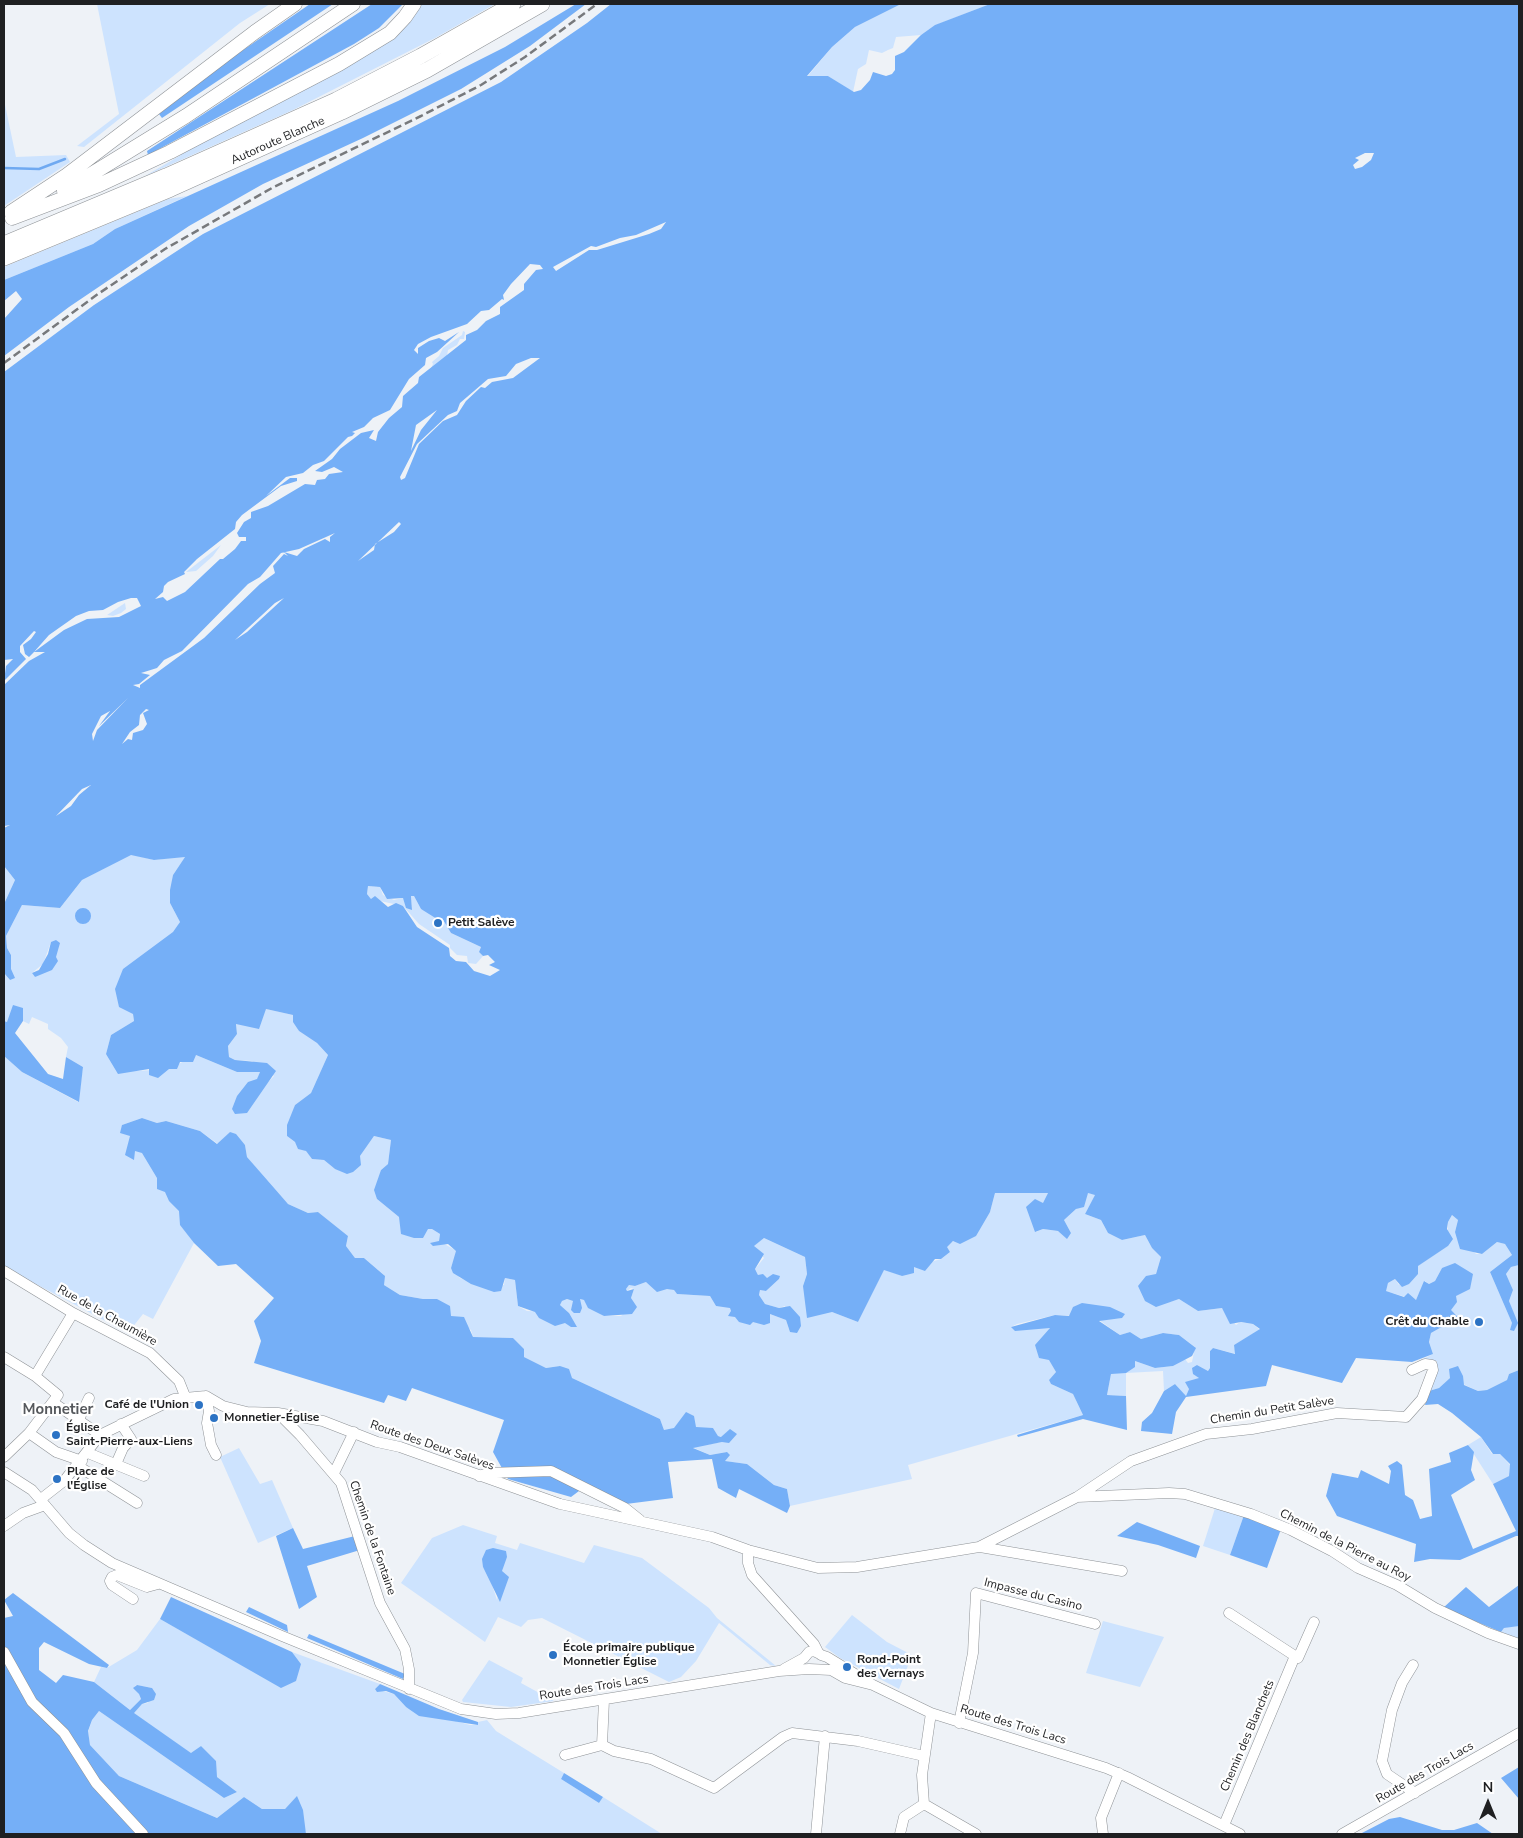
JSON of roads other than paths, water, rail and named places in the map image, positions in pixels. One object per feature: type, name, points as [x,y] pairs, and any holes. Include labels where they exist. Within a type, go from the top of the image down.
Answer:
[{"type":"highway","name":"Autoroute Blanche","points":[[4,244],[175,173],[336,100],[437,48],[513,4]]},
{"type":"highway","name":"Autoroute Blanche","points":[[4,258],[204,175],[342,112],[427,70],[542,4]]},
{"type":"main road","points":[[6,219],[295,4]]},
{"type":"main road","points":[[6,219],[119,159],[353,4]]},
{"type":"main road","points":[[6,219],[99,185],[170,152],[339,64],[390,32],[405,17],[414,4]]},
{"type":"street","name":"Rue de la Chaumière","points":[[4,1271],[73,1313],[150,1353],[179,1381],[185,1396]]},
{"type":"street","points":[[35,1376],[73,1313]]},
{"type":"street","points":[[4,1357],[35,1376],[56,1391],[58,1395],[54,1403],[29,1433],[4,1457]]},
{"type":"street","name":"Chemin du Petit Salève","points":[[1077,1497],[1131,1462],[1206,1434],[1252,1429],[1337,1413],[1406,1417],[1422,1399],[1433,1370],[1432,1366],[1425,1364],[1412,1370]]},
{"type":"street","name":"Route des Deux Salèves","points":[[4,1526],[43,1502],[83,1460],[100,1435],[120,1424],[185,1396],[206,1396],[223,1406],[247,1412],[278,1413],[323,1420],[560,1504],[712,1537],[748,1550]]},
{"type":"street","points":[[206,1396],[209,1411],[209,1430],[216,1455]]},
{"type":"street","points":[[79,1419],[89,1398]]},
{"type":"street","points":[[54,1403],[100,1435]]},
{"type":"street","name":"Chemin de la Fontaine","points":[[278,1413],[341,1483],[380,1603],[405,1649],[410,1668],[409,1689]]},
{"type":"street","points":[[116,1464],[123,1448],[131,1439],[120,1424]]},
{"type":"street","points":[[334,1473],[354,1432]]},
{"type":"street","points":[[29,1433],[56,1452],[83,1460],[116,1464],[144,1476]]},
{"type":"street","points":[[83,1460],[136,1503]]},
{"type":"street","points":[[479,1476],[488,1473],[551,1471],[625,1508],[643,1522]]},
{"type":"street","name":"Route des Trois Lacs","points":[[4,1472],[20,1480],[84,1545],[112,1563],[158,1584],[461,1709],[509,1714],[778,1671],[812,1669],[831,1670],[845,1678],[873,1685]]},
{"type":"street","name":"Chemin de la Pierre au Roy","points":[[748,1550],[808,1567],[836,1569],[874,1565],[979,1547],[1077,1497],[1169,1493],[1208,1499],[1290,1530],[1332,1551],[1358,1568],[1397,1585],[1435,1608],[1488,1633],[1519,1644]]},
{"type":"street","points":[[979,1547],[1122,1571]]},
{"type":"street","points":[[748,1550],[748,1563],[752,1575],[814,1644],[822,1662],[812,1669],[804,1664],[802,1632]]},
{"type":"street","points":[[133,1599],[112,1585],[110,1580],[112,1577],[117,1575],[147,1587],[158,1584]]},
{"type":"street","name":"Impasse du Casino","points":[[959,1723],[974,1648],[976,1593],[1095,1624]]},
{"type":"street","points":[[1229,1614],[1295,1656]]},
{"type":"street","name":"Chemin des Blanchets","points":[[1224,1825],[1295,1656],[1298,1658],[1314,1622]]},
{"type":"street","points":[[805,1656],[811,1651],[819,1654]]},
{"type":"street","points":[[4,1652],[32,1702],[68,1738],[96,1783],[143,1834]]},
{"type":"street","name":"Route des Trois Lacs","points":[[819,1654],[873,1685],[932,1713],[959,1723],[1065,1754],[1119,1773],[1239,1834]]},
{"type":"street","name":"Route des Trois Lacs","points":[[778,1671],[805,1656]]},
{"type":"street","points":[[1413,1665],[1402,1683],[1392,1710],[1382,1761],[1387,1774],[1416,1793]]},
{"type":"street","points":[[602,1745],[604,1700]]},
{"type":"street","points":[[924,1804],[922,1775],[932,1713]]},
{"type":"street","points":[[565,1755],[602,1745],[614,1750],[651,1759],[714,1788],[786,1735],[800,1733],[858,1741],[924,1756]]},
{"type":"street","name":"Route des Trois Lacs","points":[[1342,1834],[1519,1733]]},
{"type":"street","points":[[816,1834],[825,1736]]},
{"type":"street","points":[[1103,1834],[1101,1818],[1119,1773]]},
{"type":"street","points":[[900,1834],[904,1818],[924,1804]]},
{"type":"street","points":[[924,1804],[976,1834]]},
{"type":"waterway","points":[[4,168],[39,169],[65,159]]},
{"type":"railway","points":[[4,363],[98,294],[165,249],[272,188],[481,85],[525,57],[597,4]]},
{"type":"place","name":"Petit Salève","points":[[438,923]]},
{"type":"place","name":"Crêt du Chable","points":[[1479,1322]]},
{"type":"place","name":"Café de l'Union","points":[[199,1405]]},
{"type":"place","name":"Monnetier-Église","points":[[214,1418]]},
{"type":"place","name":"Église Saint-Pierre-aux-Liens","points":[[56,1435]]},
{"type":"place","name":"Place de l'Église","points":[[57,1479]]},
{"type":"place","name":"École primaire publique Monnetier Église","points":[[553,1655]]},
{"type":"place","name":"Rond-Point des Vernays","points":[[847,1667]]},
{"type":"district","name":"Monnetier","points":[[58,1410]]}]
